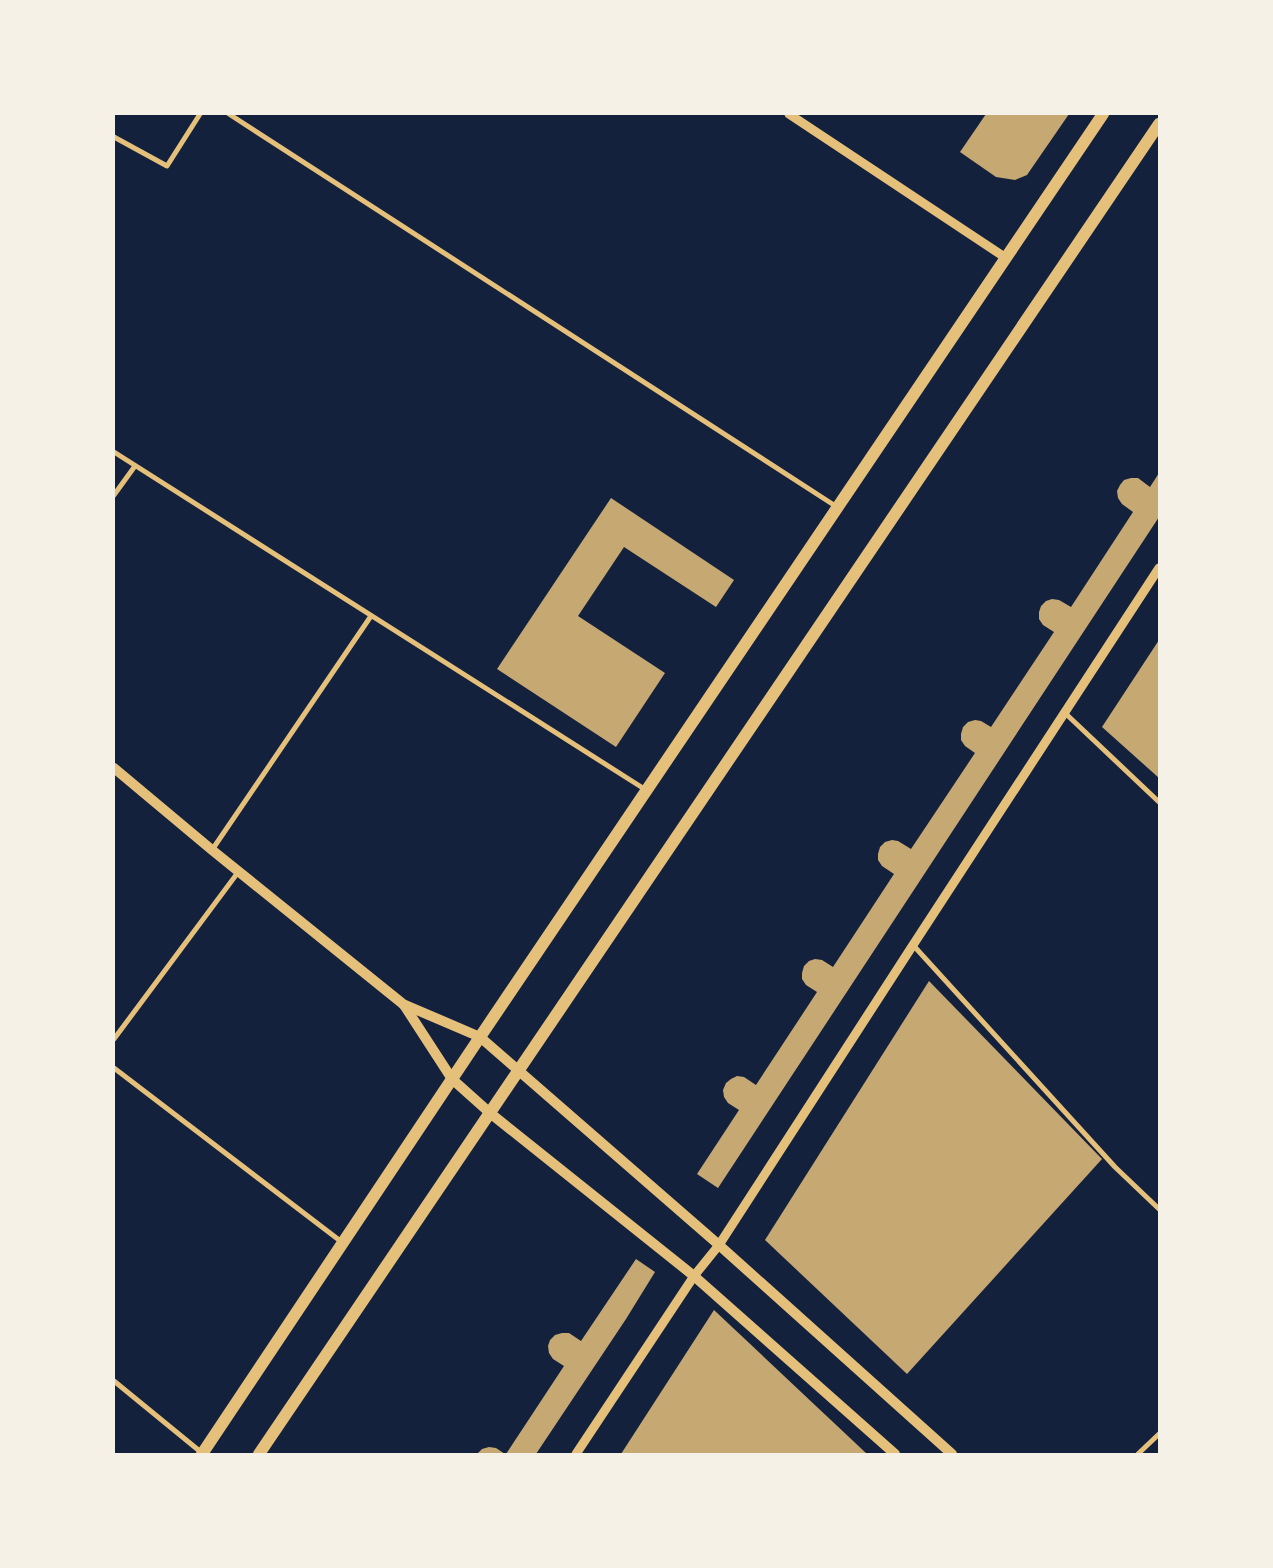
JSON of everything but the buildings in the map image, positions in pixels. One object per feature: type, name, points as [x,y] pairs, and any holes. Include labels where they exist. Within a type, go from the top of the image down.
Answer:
[{"type":"main road","points":[[202,1454],[480,1037],[1103,114]]},
{"type":"main road","points":[[259,1454],[1159,124]]},
{"type":"main road","points":[[114,768],[212,850],[404,1004],[480,1037],[719,1245],[952,1454]]},
{"type":"main road","points":[[404,1004],[452,1079],[490,1112],[694,1276],[896,1454]]},
{"type":"street","points":[[114,137],[167,166],[200,114]]},
{"type":"street","points":[[228,114],[838,507]]},
{"type":"street","points":[[790,114],[1006,258]]},
{"type":"street","points":[[114,452],[647,790]]},
{"type":"street","points":[[114,495],[135,466]]},
{"type":"street","points":[[576,1454],[694,1276],[719,1245],[1159,568]]},
{"type":"street","points":[[212,850],[371,616]]},
{"type":"street","points":[[1065,713],[1159,802]]},
{"type":"street","points":[[114,1039],[238,871]]},
{"type":"street","points":[[913,945],[1115,1167],[1159,1209]]},
{"type":"street","points":[[114,1068],[343,1243]]},
{"type":"street","points":[[114,1381],[202,1454]]},
{"type":"street","points":[[1138,1454],[1159,1434]]}]
